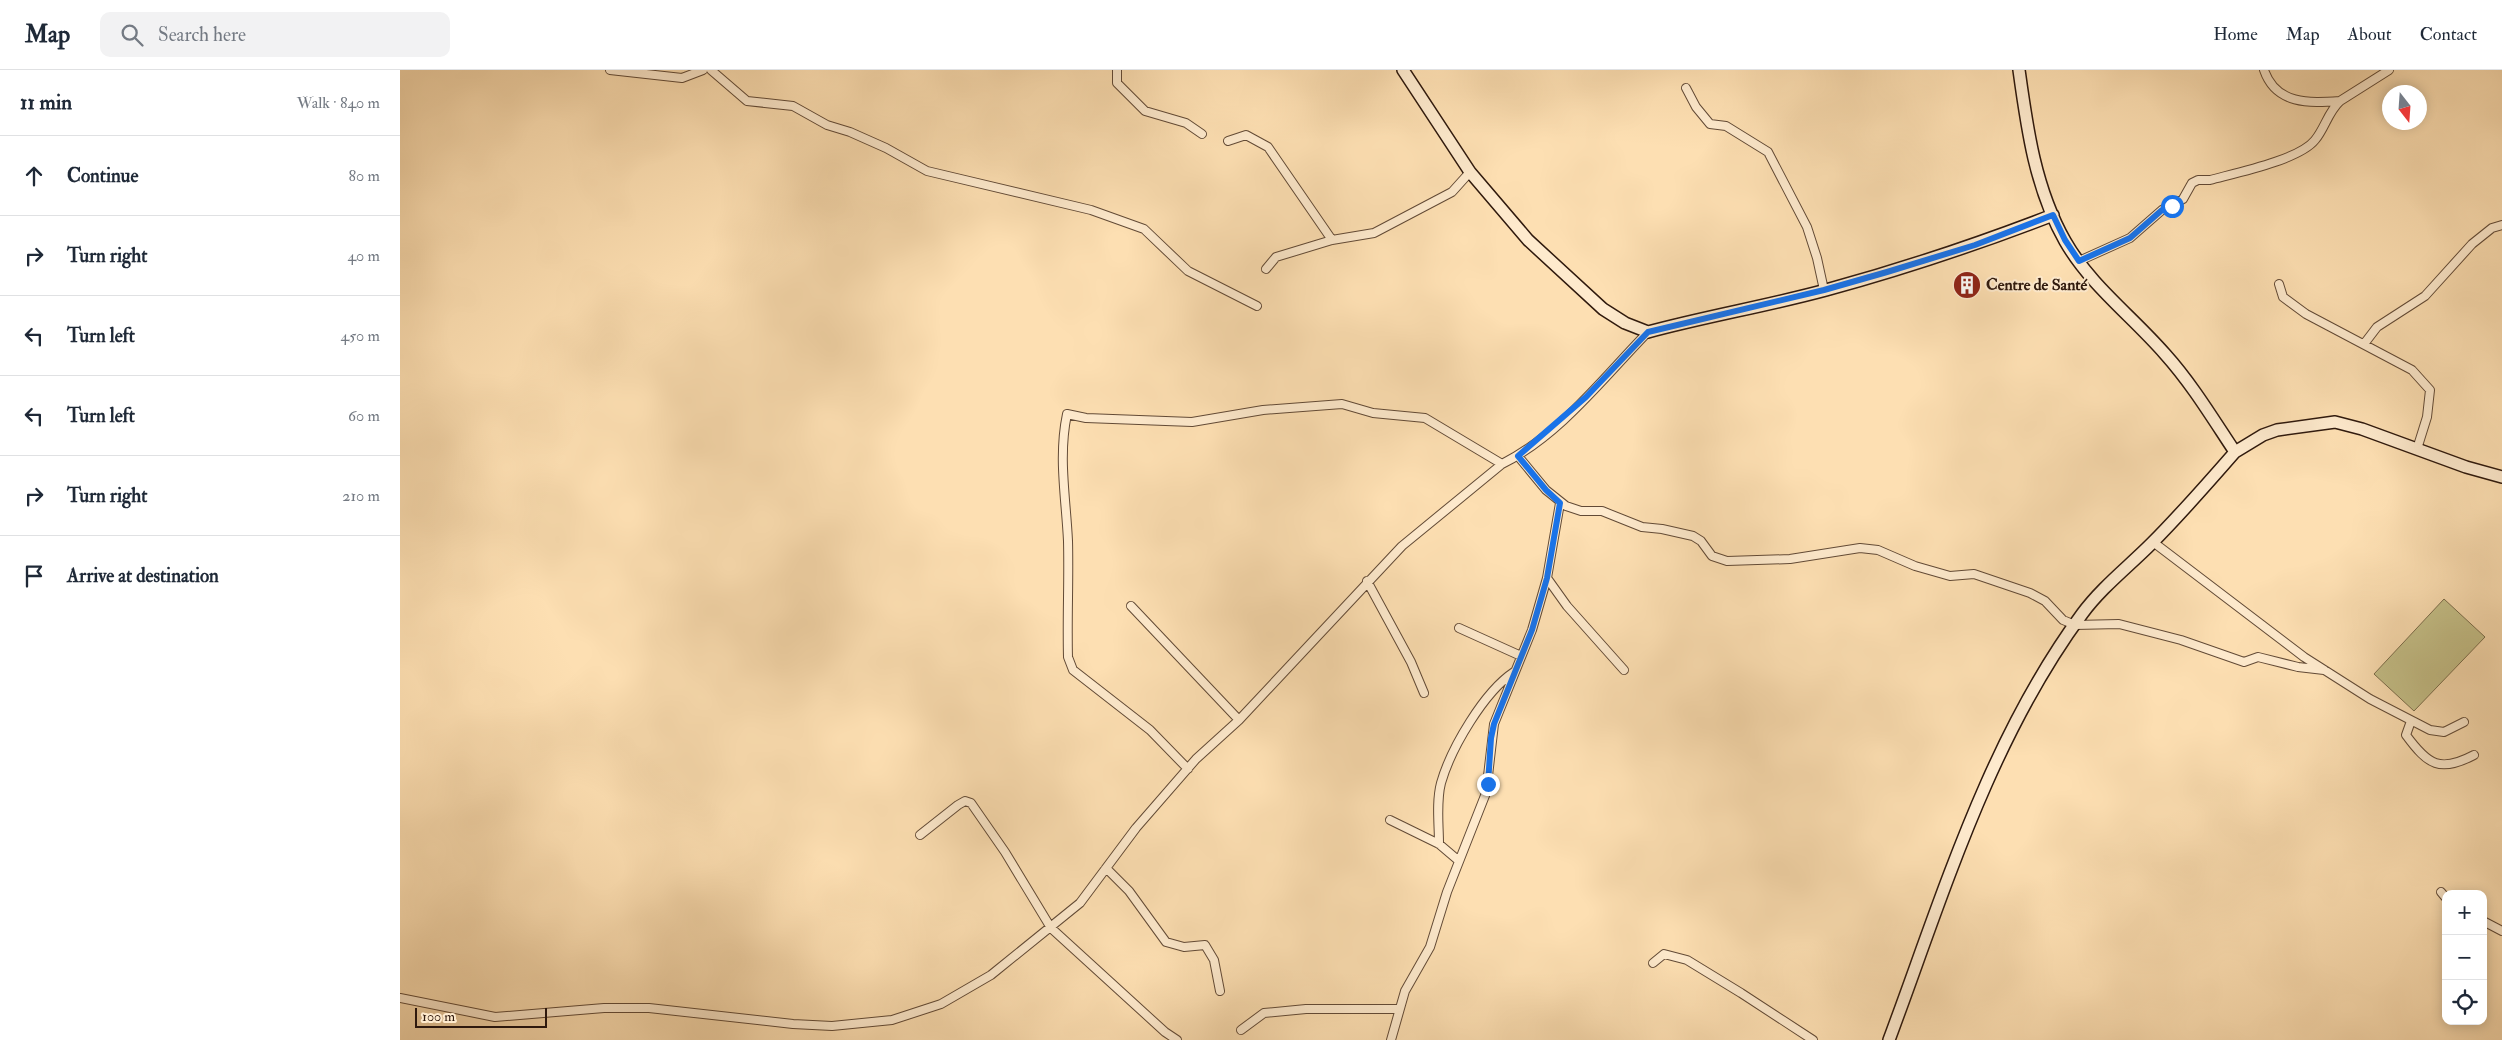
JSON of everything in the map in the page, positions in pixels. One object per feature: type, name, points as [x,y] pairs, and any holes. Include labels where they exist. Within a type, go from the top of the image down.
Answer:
[{"type":"main road","points":[[1403,70],[1470,172],[1511,220],[1563,274],[1603,309],[1624,323],[1648,332],[1824,290],[1975,245],[2053,215]]},
{"type":"main road","points":[[2019,70],[2037,174],[2065,240],[2079,261],[2181,373],[2235,452]]},
{"type":"main road","points":[[1889,1040],[1966,832],[1990,778],[2034,689],[2075,625],[2095,600],[2153,542],[2235,452],[2263,435],[2277,430],[2335,422],[2362,428],[2417,450],[2502,477]]},
{"type":"street","points":[[610,70],[682,78],[703,70]]},
{"type":"street","points":[[711,70],[748,100],[793,106],[827,125],[850,132],[886,148],[927,171],[1090,210],[1144,229],[1188,271],[1257,306]]},
{"type":"street","points":[[1117,70],[1117,84],[1145,111],[1186,123],[1202,134]]},
{"type":"street","points":[[2264,70],[2276,92],[2291,99],[2316,102],[2340,101]]},
{"type":"street","points":[[2079,261],[2130,238],[2162,210],[2183,199],[2198,180],[2210,180],[2293,155],[2315,141],[2333,107],[2389,70]]},
{"type":"street","points":[[1686,88],[1696,107],[1710,124],[1726,126],[1768,152],[1807,228],[1817,258],[1824,290]]},
{"type":"street","points":[[1228,141],[1246,135],[1268,147],[1332,240]]},
{"type":"street","points":[[1266,269],[1276,257],[1332,240],[1374,234],[1452,192],[1470,172]]},
{"type":"street","points":[[2364,344],[2377,327],[2425,296],[2472,244],[2492,228],[2502,225]]},
{"type":"street","points":[[2279,284],[2283,297],[2306,314],[2412,370],[2430,390],[2427,417],[2417,450]]},
{"type":"street","points":[[400,998],[495,1017],[604,1008],[649,1008],[793,1024],[832,1026],[862,1024],[906,1016],[952,998],[991,975],[1080,903],[1136,828],[1188,768],[1239,720],[1402,546],[1502,464],[1518,456],[1586,397],[1648,332]]},
{"type":"street","points":[[1188,768],[1150,730],[1073,670],[1068,657],[1068,540],[1063,488],[1062,446],[1067,414],[1086,418],[1192,422],[1263,410],[1342,404],[1373,413],[1425,418],[1502,464]]},
{"type":"street","points":[[1518,456],[1546,490],[1560,503],[1580,511],[1602,511],[1642,527],[1662,529],[1693,536],[1702,541],[1712,556],[1727,561],[1790,559],[1860,548],[1878,550],[1915,566],[1950,576],[1974,574],[2030,593],[2045,601],[2063,620],[2075,625],[2119,624],[2181,640],[2244,662],[2258,657],[2298,668],[2324,670]]},
{"type":"street","points":[[1391,1040],[1399,1009],[1412,978],[1430,947],[1459,861],[1486,793],[1491,738],[1514,672],[1532,630],[1547,578],[1560,503]]},
{"type":"street","points":[[2153,542],[2227,600],[2324,670],[2410,721],[2430,730],[2444,732],[2464,722]]},
{"type":"street","points":[[1547,578],[1566,606],[1624,670]]},
{"type":"street","points":[[1367,582],[1411,662],[1424,692]]},
{"type":"street","points":[[1131,606],[1239,720]]},
{"type":"street","points":[[1459,628],[1521,656]]},
{"type":"street","points":[[1439,844],[1441,784],[1453,751],[1484,698],[1514,672]]},
{"type":"street","points":[[2410,721],[2406,735],[2428,759],[2437,764],[2444,766],[2452,765],[2474,754]]},
{"type":"street","points":[[920,835],[958,805],[965,801],[971,803],[1005,852],[1051,928],[1165,1032],[1178,1040]]},
{"type":"street","points":[[1390,820],[1439,844],[1459,861]]},
{"type":"street","points":[[1106,868],[1129,891],[1166,942],[1184,947],[1205,945],[1214,960],[1220,991]]},
{"type":"street","points":[[2487,923],[2502,930]]},
{"type":"street","points":[[1653,963],[1664,954],[1687,960],[1742,992],[1813,1040]]},
{"type":"street","points":[[1241,1030],[1264,1013],[1314,1008],[1399,1009]]},
{"type":"shaded area","points":[[2444,599],[2485,637],[2414,711],[2374,674]]},
{"type":"place","name":"Centre de Santé","points":[[1967,285]]},
{"type":"route","points":[[1488,784],[1491,738],[1494,724],[1532,630],[1547,578],[1547,569],[1559,518],[1560,503],[1552,497],[1518,456],[1548,432],[1586,397],[1648,332],[1824,290],[1887,272],[1975,245],[2053,215],[2065,240],[2079,261],[2130,238],[2162,210],[2172,206]]}]
